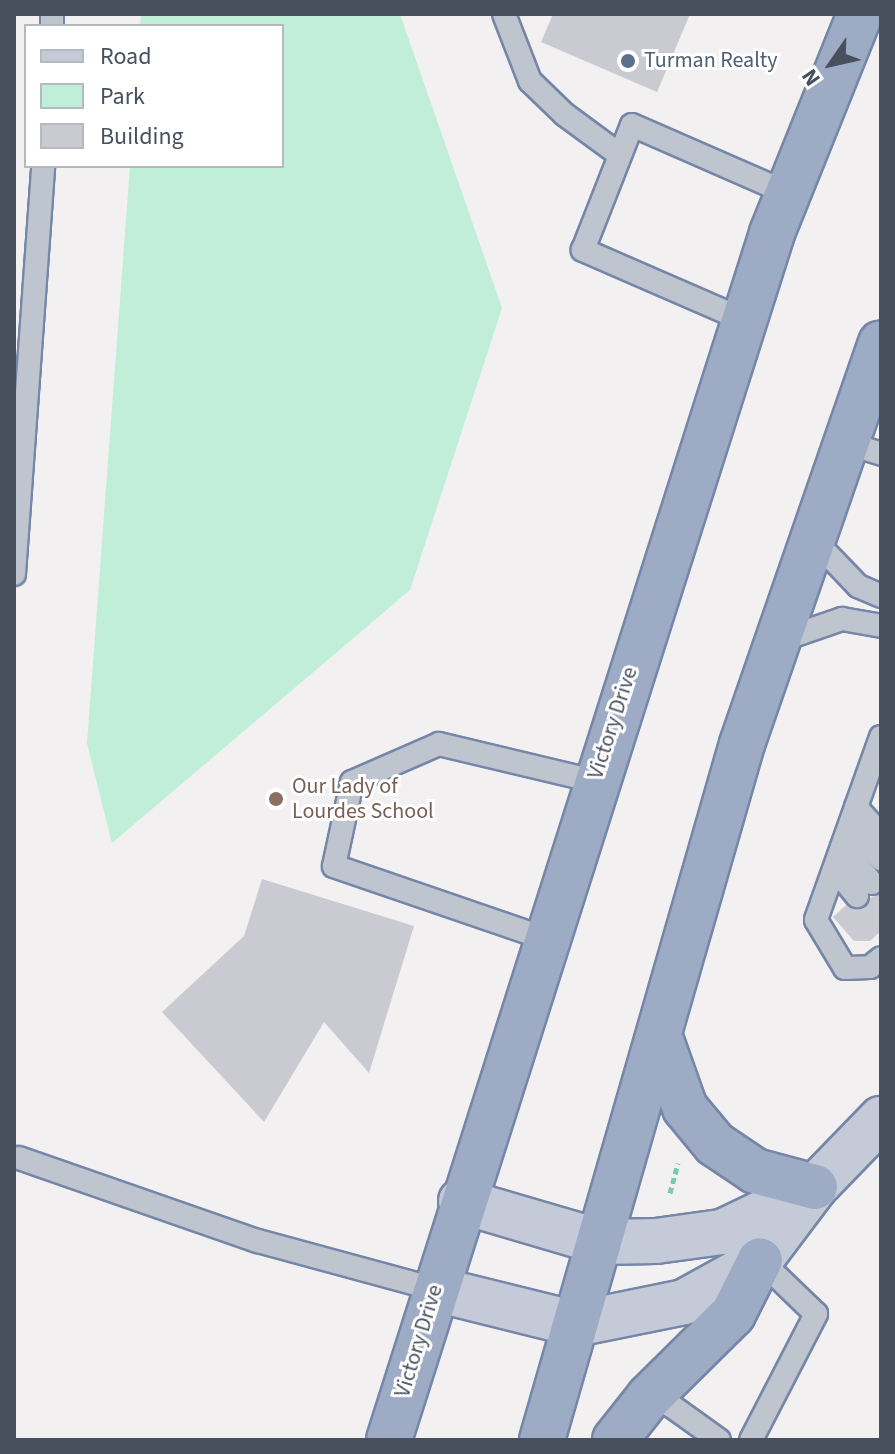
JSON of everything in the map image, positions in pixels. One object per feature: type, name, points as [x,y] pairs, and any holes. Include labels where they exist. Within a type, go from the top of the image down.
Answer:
[{"type":"highway","name":"Victory Drive","points":[[389,1440],[544,938],[744,320],[788,193],[860,14]]},
{"type":"highway","points":[[542,1440],[742,744],[813,539],[864,448],[881,343]]},
{"type":"highway","points":[[659,1035],[685,1108],[715,1144],[755,1171],[815,1187]]},
{"type":"highway","points":[[615,1440],[649,1397],[733,1314],[760,1260]]},
{"type":"main road","points":[[435,1289],[576,1324],[684,1302],[760,1260],[815,1187],[881,1119]]},
{"type":"main road","points":[[461,1201],[600,1242],[722,1232],[815,1187]]},
{"type":"lane","points":[[504,14],[530,81],[564,114],[620,155]]},
{"type":"lane","points":[[744,320],[583,250],[632,125],[788,193]]},
{"type":"lane","points":[[14,574],[43,168]]},
{"type":"lane","points":[[813,539],[858,586],[881,596]]},
{"type":"lane","points":[[778,641],[842,619],[881,626]]},
{"type":"lane","points":[[881,737],[816,920],[845,968],[870,967],[881,958]]},
{"type":"lane","points":[[544,938],[334,866],[352,782],[439,744],[594,781]]},
{"type":"lane","points":[[850,827],[881,835]]},
{"type":"lane","points":[[850,827],[881,859]]},
{"type":"lane","points":[[835,869],[865,889],[850,827]]},
{"type":"lane","points":[[19,1158],[258,1241],[435,1289]]},
{"type":"lane","points":[[751,1440],[816,1314],[760,1260]]},
{"type":"lane","points":[[649,1397],[670,1405],[719,1440]]},
{"type":"path","points":[[670,1193],[681,1152]]},
{"type":"green space","points":[[141,14],[400,14],[502,308],[410,590],[112,843],[87,743],[130,168],[284,168],[284,24],[140,24]]},
{"type":"building","name":"Turman Realty","points":[[553,14],[690,14],[657,92],[541,42]]},
{"type":"building","points":[[262,879],[414,926],[369,1073],[324,1022],[264,1122],[162,1012],[244,936]]},
{"type":"building","points":[[881,894],[881,931],[870,941],[854,941],[833,917],[846,905],[865,907],[871,897]]},
{"type":"place","name":"Turman Realty","points":[[628,61]]},
{"type":"place","name":"Our Lady of Lourdes School","points":[[276,799]]}]
